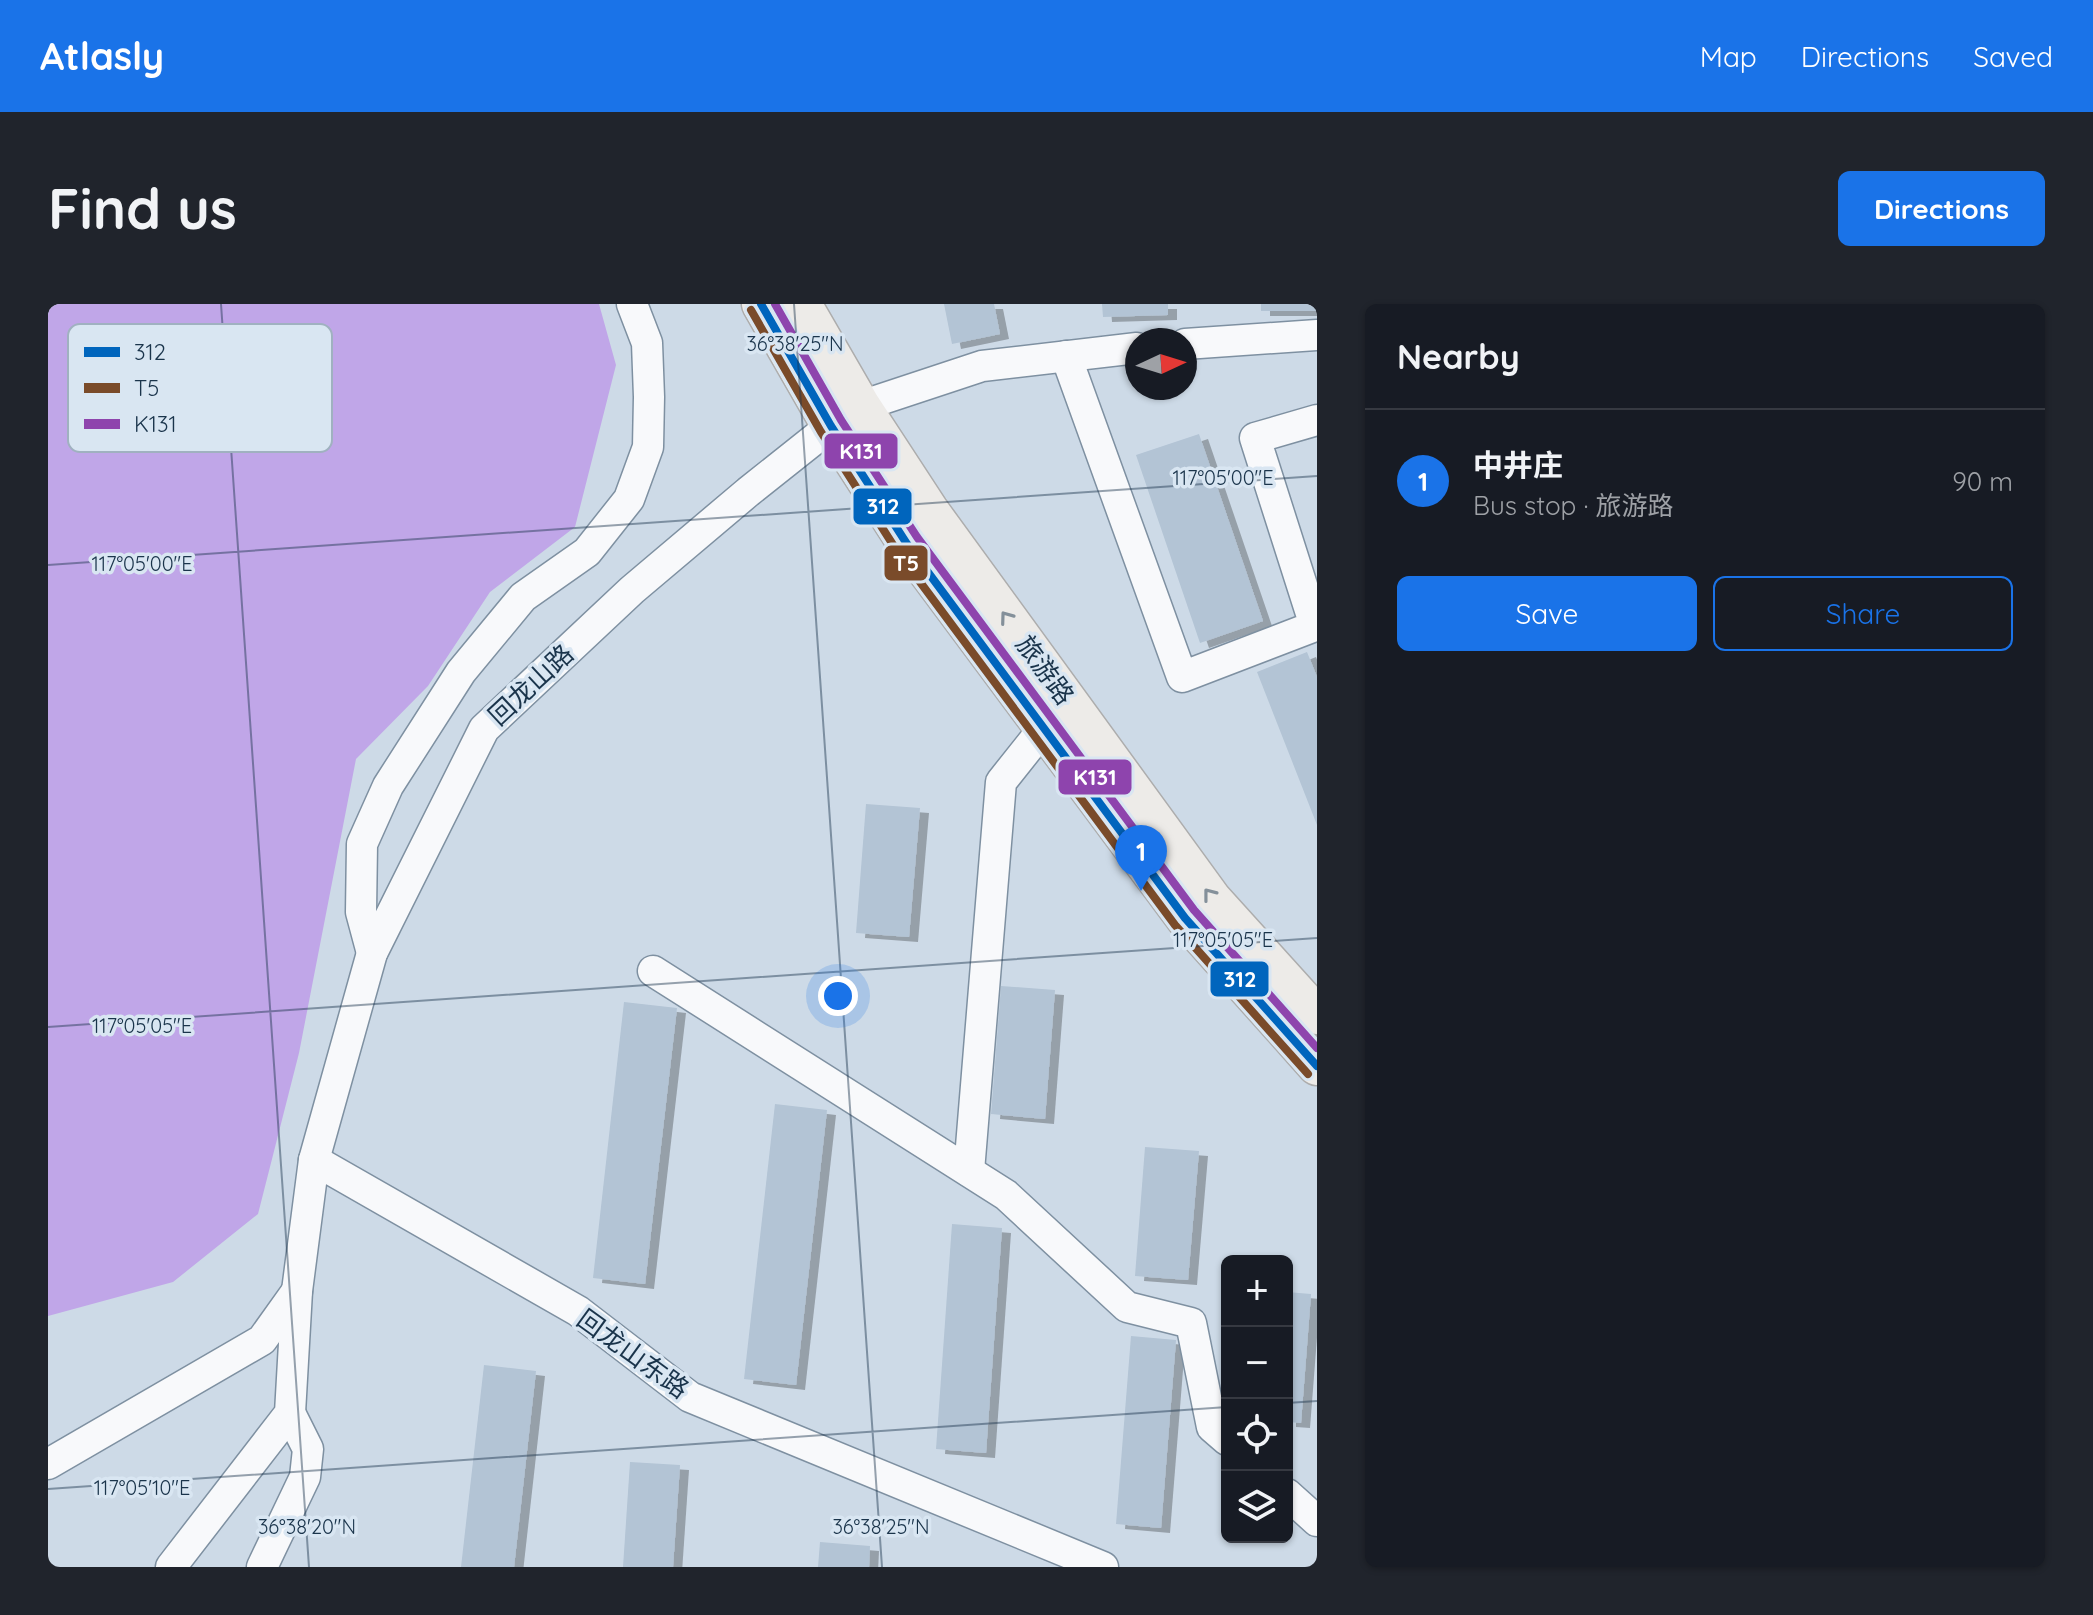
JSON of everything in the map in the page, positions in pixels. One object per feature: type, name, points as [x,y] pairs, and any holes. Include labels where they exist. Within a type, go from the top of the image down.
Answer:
[{"type":"main road","name":"旅游路","points":[[761,304],[846,416],[929,510],[1212,899],[1317,1015]]},
{"type":"main road","name":"旅游路","points":[[802,304],[846,416],[907,544],[1185,918],[1317,1066]]},
{"type":"street","points":[[372,953],[361,912],[362,844],[388,786],[461,672],[523,597],[587,552],[629,499],[648,447],[649,397],[647,343],[632,304]]},
{"type":"street","points":[[1197,343],[1317,335]]},
{"type":"street","points":[[846,416],[982,366],[1125,349]]},
{"type":"street","points":[[1066,356],[1182,677],[1316,628],[1255,438],[1317,420]]},
{"type":"street","name":"回龙山路","points":[[290,1413],[297,1291],[314,1160],[372,953],[484,729],[632,590],[748,492],[846,416]]},
{"type":"street","points":[[969,1171],[1001,782],[1044,728]]},
{"type":"street","points":[[653,971],[1006,1195],[1127,1307],[1191,1323],[1212,1427],[1221,1435]]},
{"type":"street","name":"回龙山东路","points":[[314,1160],[578,1311],[690,1397],[1103,1567]]},
{"type":"street","points":[[48,1464],[262,1340],[297,1291]]},
{"type":"street","points":[[171,1567],[290,1413],[308,1449],[305,1477],[262,1567]]},
{"type":"street","points":[[1293,1499],[1317,1521]]},
{"type":"shaded area","points":[[48,304],[599,304],[616,365],[575,527],[490,592],[428,686],[356,759],[299,1053],[258,1214],[173,1282],[48,1316]]},
{"type":"building","points":[[944,304],[994,304],[1000,334],[952,344]]},
{"type":"building","points":[[1102,304],[1168,304],[1168,315],[1103,317]]},
{"type":"building","points":[[1261,304],[1317,304],[1317,311],[1261,311]]},
{"type":"building","points":[[1199,434],[1263,621],[1200,643],[1136,455]]},
{"type":"building","points":[[1307,652],[1317,677],[1317,825],[1257,672]]},
{"type":"building","points":[[866,804],[920,808],[909,937],[856,933]]},
{"type":"building","points":[[1001,986],[1055,990],[1045,1119],[991,1114]]},
{"type":"building","points":[[624,1002],[677,1008],[645,1284],[593,1278]]},
{"type":"building","points":[[775,1104],[827,1110],[796,1385],[744,1379]]},
{"type":"building","points":[[1145,1147],[1199,1151],[1188,1280],[1135,1276]]},
{"type":"building","points":[[952,1224],[1002,1228],[986,1453],[936,1449]]},
{"type":"building","points":[[1293,1292],[1311,1294],[1301,1423],[1293,1422]]},
{"type":"building","points":[[1131,1336],[1176,1340],[1161,1528],[1116,1524]]},
{"type":"building","points":[[484,1365],[536,1371],[514,1567],[461,1567]]},
{"type":"building","points":[[630,1462],[680,1465],[673,1567],[623,1567]]},
{"type":"building","points":[[820,1542],[870,1546],[869,1567],[818,1567]]},
{"type":"transit line","name":"312","points":[[761,304],[831,426],[907,544],[1185,918],[1317,1066]]},
{"type":"transit line","name":"K131","points":[[775,304],[841,420],[917,537],[1194,910],[1317,1048]]},
{"type":"transit line","name":"T5","points":[[751,310],[821,432],[897,551],[1175,925],[1308,1074]]},
{"type":"place","name":"中井庄","points":[[1141,891]]}]
